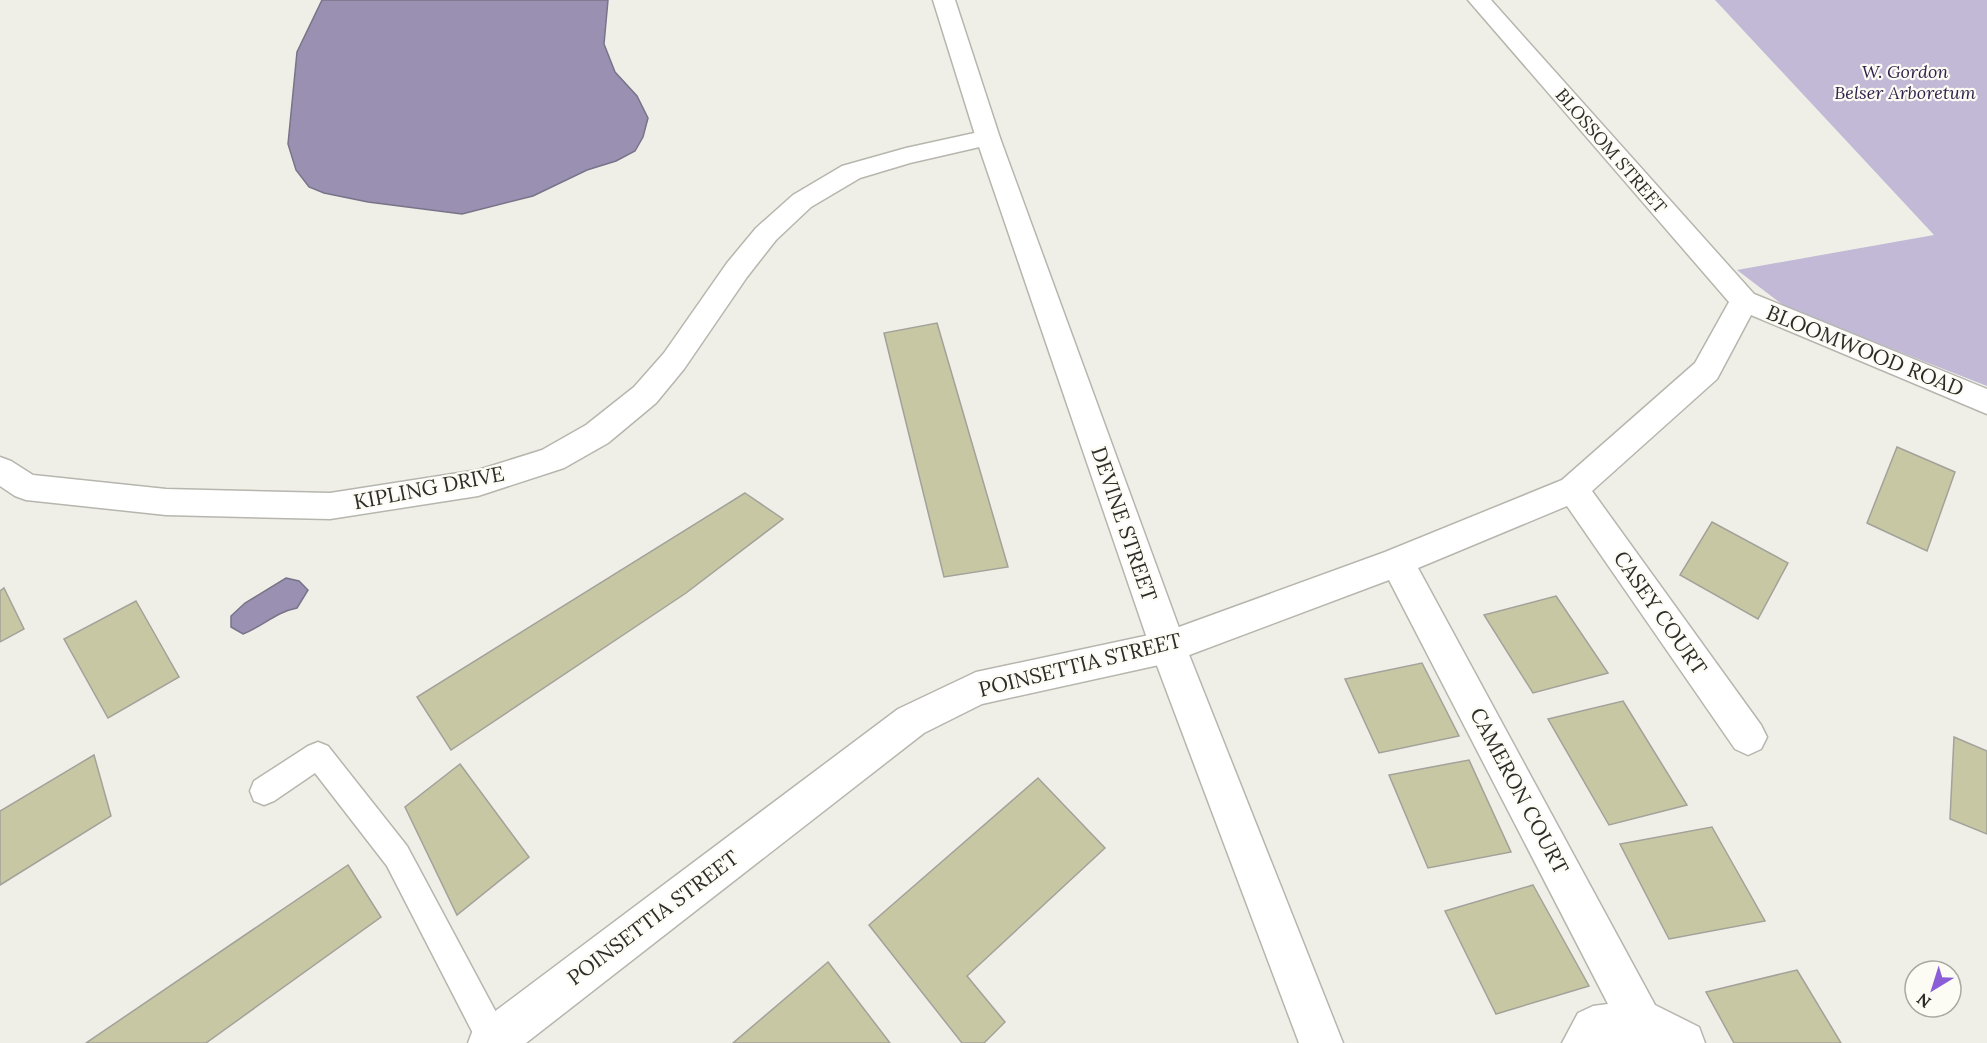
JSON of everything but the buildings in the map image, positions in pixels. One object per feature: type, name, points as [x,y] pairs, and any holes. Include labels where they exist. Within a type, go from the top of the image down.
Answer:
[{"type":"street","name":"DEVINE STREET","points":[[944,0],[988,138],[1168,647],[1321,1043]]},
{"type":"street","name":"BLOSSOM STREET","points":[[1479,0],[1744,301]]},
{"type":"street","name":"KIPLING DRIVE","points":[[0,470],[26,487],[166,502],[330,506],[478,483],[553,459],[597,434],[645,395],[674,361],[737,270],[766,234],[802,201],[851,172],[906,156],[988,138]]},
{"type":"street","name":"BLOOMWOOD ROAD","points":[[1744,301],[1987,402]]},
{"type":"street","name":"POINSETTIA STREET","points":[[492,1041],[911,721],[976,689],[1168,647],[1397,562],[1573,489],[1706,370],[1744,301]]},
{"type":"street","name":"CASEY COURT","points":[[1573,489],[1748,737]]},
{"type":"street","name":"CAMERON COURT","points":[[1397,562],[1640,1020]]},
{"type":"street","points":[[1584,1043],[1593,1029],[1640,1020],[1683,1043]]},
{"type":"lane","points":[[264,791],[318,755],[397,856],[492,1041]]},
{"type":"green space","name":"W. Gordon Belser Arboretum","points":[[1715,0],[1987,0],[1987,386],[1787,308],[1737,270],[1934,235]]},
{"type":"shaded area","points":[[322,0],[608,0],[604,44],[615,72],[637,96],[648,118],[643,137],[635,151],[616,161],[587,170],[533,196],[462,214],[368,202],[324,193],[309,187],[296,170],[288,144],[297,52]]},
{"type":"shaded area","points":[[286,578],[299,581],[308,590],[297,608],[243,634],[231,627],[231,616],[245,603]]}]
